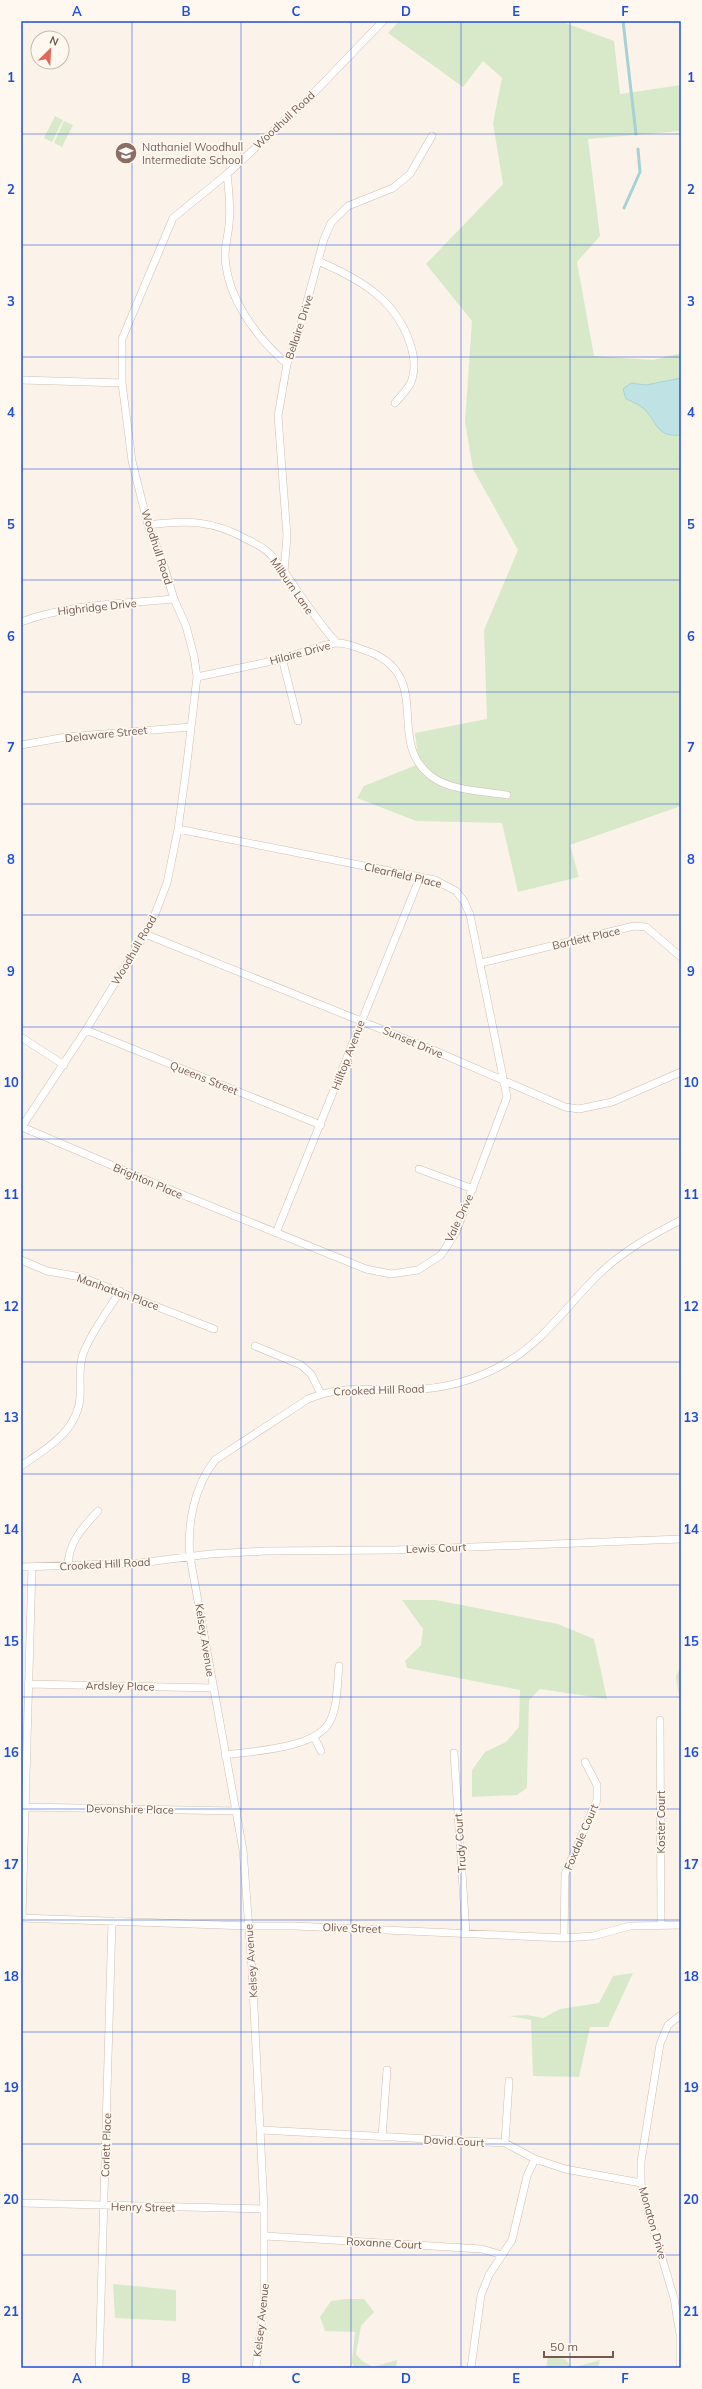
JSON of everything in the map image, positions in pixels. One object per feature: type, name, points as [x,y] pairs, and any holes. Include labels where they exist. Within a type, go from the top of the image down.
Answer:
[{"type":"street","name":"Woodhull Road","points":[[22,1128],[64,1065],[145,934],[167,884],[178,829],[191,727],[197,677],[194,656],[186,626],[174,599],[164,566],[148,525],[132,461],[122,383],[122,339],[173,218],[227,174],[307,100],[383,21]]},
{"type":"street","name":"Bellaire Drive","points":[[284,572],[286,536],[278,416],[287,364],[299,331],[318,261],[331,223],[348,206],[393,188],[410,174],[432,136]]},
{"type":"street","points":[[227,174],[230,201],[225,255],[228,280],[239,305],[268,347],[287,364]]},
{"type":"street","points":[[318,261],[368,286],[391,307],[407,331],[414,357],[413,372],[410,385],[395,403]]},
{"type":"street","points":[[21,380],[122,383]]},
{"type":"street","name":"Milburn Lane","points":[[148,525],[182,521],[205,523],[231,530],[272,556],[319,624],[337,643]]},
{"type":"street","name":"Highridge Drive","points":[[21,622],[44,613],[70,609],[174,599]]},
{"type":"street","name":"Hilaire Drive","points":[[197,677],[282,658],[337,643],[383,658],[399,674],[406,692],[408,730],[411,749],[419,764],[431,777],[450,785],[506,795]]},
{"type":"street","points":[[282,658],[298,721]]},
{"type":"street","name":"Delaware Street","points":[[21,745],[66,737],[191,727]]},
{"type":"street","name":"Clearfield Place","points":[[178,829],[420,877],[446,884],[456,891],[464,901],[470,915],[504,1081]]},
{"type":"street","name":"Hilltop Avenue","points":[[276,1233],[321,1125],[361,1021],[420,877]]},
{"type":"street","name":"Bartlett Place","points":[[481,963],[634,926],[646,927],[681,957]]},
{"type":"street","name":"Sunset Drive","points":[[145,934],[361,1021],[565,1107],[580,1109],[612,1102],[681,1072]]},
{"type":"street","name":"Queens Street","points":[[86,1030],[321,1125]]},
{"type":"street","points":[[21,1037],[64,1065]]},
{"type":"street","name":"Vale Drive","points":[[276,1233],[366,1269],[391,1274],[418,1270],[441,1255],[456,1232],[507,1097],[504,1081]]},
{"type":"street","name":"Brighton Place","points":[[22,1128],[276,1233]]},
{"type":"street","points":[[419,1169],[473,1189]]},
{"type":"street","name":"Crooked Hill Road","points":[[21,1567],[139,1563],[190,1557],[189,1545],[193,1509],[198,1492],[208,1469],[215,1460],[246,1438],[308,1399],[321,1394],[345,1389],[408,1390],[440,1387],[476,1377],[504,1364],[542,1336],[582,1291],[612,1262],[636,1244],[681,1220]]},
{"type":"street","name":"Manhattan Place","points":[[21,1260],[47,1271],[81,1277],[120,1291],[214,1330]]},
{"type":"street","points":[[21,1466],[62,1436],[71,1424],[77,1412],[80,1399],[80,1368],[82,1355],[120,1291]]},
{"type":"street","points":[[255,1346],[301,1365],[311,1374],[321,1394]]},
{"type":"street","points":[[68,1566],[68,1557],[74,1540],[98,1511]]},
{"type":"street","name":"Lewis Court","points":[[190,1557],[266,1551],[395,1550],[681,1539]]},
{"type":"street","name":"Kelsey Avenue","points":[[190,1557],[243,1850],[249,1926],[265,2236],[264,2303],[256,2368]]},
{"type":"street","points":[[21,1918],[32,1567]]},
{"type":"street","points":[[226,1756],[288,1746],[314,1738],[329,1723],[335,1703],[339,1666]]},
{"type":"street","name":"Ardsley Place","points":[[28,1684],[213,1688]]},
{"type":"street","name":"Koster Court","points":[[660,1720],[661,1924]]},
{"type":"street","points":[[314,1738],[321,1751]]},
{"type":"street","name":"Trudy Court","points":[[454,1753],[466,1933]]},
{"type":"street","name":"Foxdale Court","points":[[564,1938],[565,1874],[597,1800],[597,1785],[585,1762]]},
{"type":"street","name":"Devonshire Place","points":[[24,1807],[237,1812]]},
{"type":"street","name":"Olive Street","points":[[21,1918],[249,1926],[294,1926],[564,1938],[593,1936],[630,1926],[661,1924],[681,1925]]},
{"type":"street","name":"Corlett Place","points":[[99,2368],[105,2206],[112,1921]]},
{"type":"street","name":"Monaton Drive","points":[[680,2368],[680,2335],[674,2298],[641,2183],[643,2141],[660,2044],[668,2025],[681,2015]]},
{"type":"street","points":[[382,2137],[387,2070]]},
{"type":"street","points":[[505,2144],[509,2080]]},
{"type":"street","name":"David Court","points":[[260,2130],[505,2144],[535,2159],[565,2169],[641,2183]]},
{"type":"street","points":[[471,2368],[481,2295],[489,2275],[512,2240],[527,2176],[535,2159]]},
{"type":"street","name":"Henry Street","points":[[21,2203],[264,2210]]},
{"type":"street","name":"Roxanne Court","points":[[265,2236],[482,2249],[502,2255]]},
{"type":"green space","points":[[399,21],[560,21],[614,41],[620,94],[681,85],[681,131],[588,139],[600,236],[577,262],[594,356],[653,360],[681,353],[681,378],[646,385],[631,383],[626,399],[643,408],[661,431],[666,434],[681,435],[681,461],[679,462],[681,469],[681,806],[570,845],[579,877],[518,892],[502,823],[416,821],[357,798],[364,786],[419,764],[415,733],[487,719],[484,630],[518,550],[473,469],[465,422],[472,321],[426,264],[503,184],[493,123],[502,78],[483,61],[463,87],[388,33]]},
{"type":"green space","points":[[55,116],[63,120],[52,142],[44,138]]},
{"type":"green space","points":[[64,121],[73,125],[62,147],[54,143]]},
{"type":"green space","points":[[402,1600],[436,1600],[558,1624],[594,1639],[607,1699],[540,1689],[529,1700],[527,1788],[517,1795],[472,1797],[472,1770],[485,1752],[506,1742],[519,1727],[520,1690],[407,1668],[405,1661],[421,1645],[423,1629]]},
{"type":"green space","points":[[681,1666],[681,1710],[676,1676]]},
{"type":"green space","points":[[633,1973],[608,2027],[590,2027],[579,2077],[533,2076],[531,2020],[509,2016],[527,2015],[543,2018],[560,2009],[599,2003],[613,1976]]},
{"type":"green space","points":[[113,2284],[176,2290],[176,2321],[115,2318]]},
{"type":"green space","points":[[364,2299],[374,2312],[361,2326],[356,2354],[362,2361],[373,2367],[397,2360],[396,2368],[354,2368],[352,2362],[355,2332],[325,2331],[320,2317],[331,2301]]},
{"type":"green space","points":[[548,2357],[565,2359],[572,2368],[546,2368]]},
{"type":"green space","points":[[600,2360],[598,2368],[572,2368]]},
{"type":"water","points":[[681,378],[681,435],[666,434],[661,431],[643,408],[626,399],[623,389],[631,383],[646,385]]},
{"type":"waterway","points":[[623,21],[636,134]]},
{"type":"waterway","points":[[624,208],[640,172],[638,149]]},
{"type":"place","name":"Nathaniel Woodhull Intermediate School","points":[[126,153]]}]
